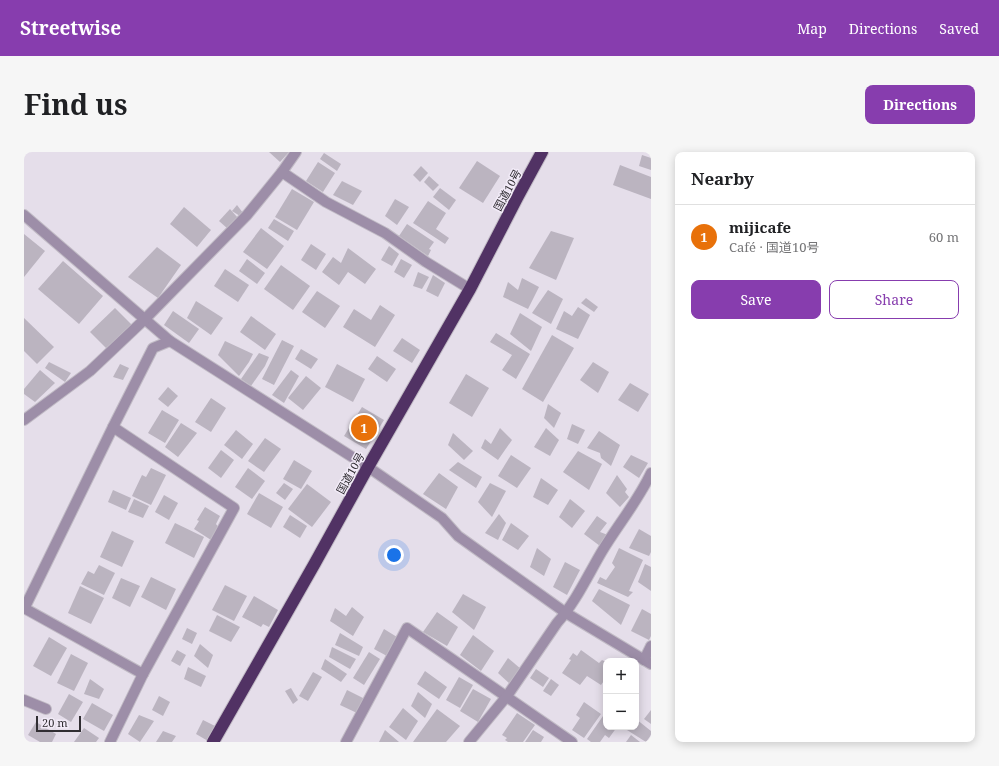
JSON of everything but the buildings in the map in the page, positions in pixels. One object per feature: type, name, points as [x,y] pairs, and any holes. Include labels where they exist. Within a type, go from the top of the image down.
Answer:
[{"type":"highway","name":"国道10号","points":[[213,742],[470,289],[542,152]]},
{"type":"street","points":[[24,420],[90,371],[145,320],[247,215],[282,172],[296,152]]},
{"type":"street","points":[[282,172],[326,202],[385,233],[470,289]]},
{"type":"street","points":[[24,215],[170,341],[368,467],[442,518],[458,536],[566,613],[647,662],[651,646]]},
{"type":"street","points":[[143,674],[24,609],[113,426],[153,348],[170,341]]},
{"type":"street","points":[[110,742],[143,674],[234,508],[113,426]]},
{"type":"street","points":[[469,742],[507,696],[557,623],[566,613],[601,553],[644,487],[651,473]]},
{"type":"street","points":[[346,742],[407,628],[572,742]]},
{"type":"street","points":[[24,700],[46,709]]},
{"type":"place","name":"mijicafe","points":[[364,428]]}]
